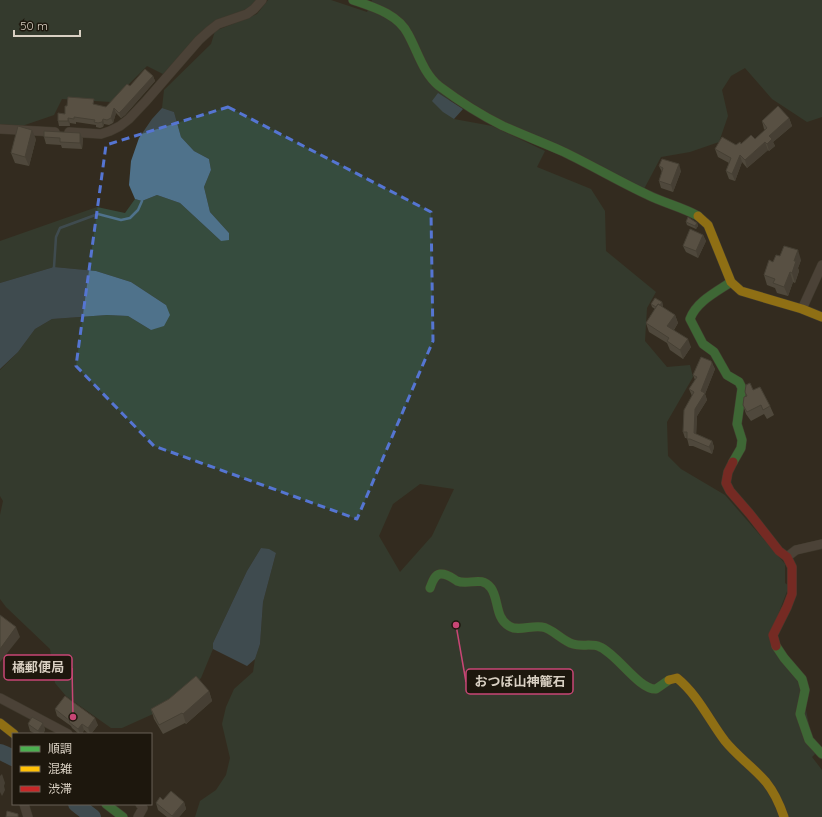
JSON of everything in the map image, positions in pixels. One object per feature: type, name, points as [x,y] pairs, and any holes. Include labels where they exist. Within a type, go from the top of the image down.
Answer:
[{"type":"main road","points":[[354,0],[390,15],[402,25],[408,32],[420,60],[430,77],[438,85],[474,110],[502,125],[564,152],[649,196],[701,218],[708,225],[731,282],[736,288],[741,291],[802,309],[822,317]]},
{"type":"main road","points":[[731,282],[711,295],[693,311],[690,319],[703,344],[714,352],[728,374],[739,382],[742,388],[737,424],[742,440],[741,448],[728,472],[726,483],[730,491],[780,551],[787,557],[792,566],[792,594],[773,635],[773,639],[776,647],[802,679],[805,690],[800,714],[808,740],[822,754]]},
{"type":"main road","points":[[430,588],[436,576],[439,574],[444,574],[461,582],[484,582],[491,588],[503,622],[508,626],[516,629],[529,627],[546,628],[569,643],[577,645],[600,646],[636,678],[653,689],[671,679],[677,678],[691,691],[722,737],[767,784],[777,799],[784,817]]},
{"type":"main road","points":[[0,723],[13,733]]},
{"type":"main road","points":[[107,805],[123,817]]},
{"type":"street","points":[[0,129],[101,134],[110,131],[129,120],[199,40],[209,31],[218,24],[247,14],[262,0]]},
{"type":"street","points":[[802,309],[822,265]]},
{"type":"street","points":[[787,557],[796,550],[822,544]]},
{"type":"street","points":[[0,698],[65,733]]},
{"type":"street","points":[[24,805],[28,817]]},
{"type":"street","points":[[138,817],[143,808],[141,805]]},
{"type":"highlighted area","points":[[228,107],[431,212],[433,341],[357,519],[154,446],[76,366],[106,145]]},
{"type":"green space","points":[[0,0],[257,0],[251,7],[210,25],[163,74],[147,66],[111,102],[62,99],[54,115],[22,126],[0,124]]},
{"type":"green space","points":[[268,0],[331,0],[367,12],[372,0],[822,0],[822,117],[807,122],[772,99],[745,68],[731,76],[722,90],[728,116],[719,142],[690,152],[661,157],[644,189],[503,122],[446,87],[454,119],[492,126],[545,151],[537,167],[591,189],[605,211],[606,251],[656,292],[647,308],[645,341],[667,367],[690,365],[693,377],[667,422],[668,456],[681,469],[725,495],[785,564],[785,583],[789,586],[769,638],[801,686],[815,754],[812,757],[822,770],[822,817],[195,817],[200,801],[216,790],[226,775],[230,758],[222,724],[226,707],[234,689],[253,672],[255,659],[260,644],[263,602],[276,553],[261,548],[247,571],[213,643],[213,649],[201,678],[173,705],[122,728],[111,728],[66,696],[55,683],[50,649],[6,607],[0,599],[0,515],[3,501],[0,496],[0,370],[18,352],[35,329],[52,319],[107,315],[128,316],[151,330],[166,305],[131,282],[96,271],[54,267],[0,283],[0,241],[97,207],[125,213],[135,199],[142,201],[157,195],[180,203],[221,241],[229,233],[210,212],[204,187],[211,170],[209,159],[194,151],[181,137],[174,112],[162,108],[164,90],[211,44],[215,31],[257,14]],"holes":[[[420,484],[454,489],[432,536],[400,572],[379,536],[393,504]]]},
{"type":"water","points":[[438,93],[463,109],[454,119],[443,112],[432,101]]},
{"type":"water","points":[[162,108],[174,112],[181,137],[194,151],[209,159],[211,170],[204,187],[210,212],[229,233],[229,240],[221,241],[180,203],[157,195],[142,201],[135,199],[129,185],[131,161],[139,138],[152,119]]},
{"type":"water","points":[[54,267],[96,271],[131,282],[166,305],[170,315],[164,326],[151,330],[128,316],[107,315],[52,319],[35,329],[18,352],[0,369],[0,283]]},
{"type":"water","points":[[261,548],[269,549],[276,553],[263,602],[260,644],[255,659],[247,666],[213,649],[213,643],[247,571]]},
{"type":"building","points":[[145,69],[153,76],[119,113],[114,108],[111,118],[107,120],[103,119],[102,122],[98,123],[94,122],[95,120],[74,117],[74,119],[68,118],[68,121],[58,121],[58,113],[65,114],[65,106],[67,106],[68,97],[94,99],[93,104],[106,107],[127,84],[130,86]]},
{"type":"building","points":[[778,106],[789,118],[769,136],[772,139],[767,144],[765,142],[745,160],[740,155],[732,174],[726,171],[731,158],[715,149],[722,137],[736,145],[740,142],[741,144],[751,135],[755,139],[767,128],[762,121]]},
{"type":"building","points":[[18,126],[32,130],[25,157],[11,153]]},
{"type":"building","points":[[44,131],[80,133],[80,143],[60,142],[60,138],[44,137]]},
{"type":"building","points":[[662,159],[679,164],[671,185],[659,181],[663,168],[659,166]]},
{"type":"building","points":[[688,217],[697,223],[695,226],[686,222]]},
{"type":"building","points":[[690,229],[703,235],[696,251],[683,246]]},
{"type":"building","points":[[784,246],[798,250],[792,273],[790,272],[784,287],[773,283],[775,279],[764,275],[769,260],[773,262],[776,255],[780,256]]},
{"type":"building","points":[[655,298],[662,302],[656,307],[651,304]]},
{"type":"building","points":[[658,304],[675,315],[667,326],[688,339],[680,350],[667,341],[669,338],[646,323]]},
{"type":"building","points":[[701,357],[711,361],[712,363],[701,391],[705,393],[695,409],[694,433],[712,441],[709,447],[687,439],[687,432],[683,432],[684,410],[694,392],[689,389],[697,377],[693,375]]},
{"type":"building","points":[[750,383],[753,390],[760,387],[770,406],[763,410],[761,405],[747,412],[743,405],[744,397],[747,396],[745,392],[746,385]]},
{"type":"building","points":[[0,615],[16,627],[0,649]]},
{"type":"building","points":[[196,676],[209,691],[183,714],[182,713],[159,725],[151,709],[169,699]]},
{"type":"building","points":[[65,696],[95,718],[88,728],[82,724],[78,729],[55,709]]},
{"type":"building","points":[[32,717],[43,723],[38,731],[28,724]]},
{"type":"building","points":[[171,791],[184,802],[172,816],[156,803],[160,797],[163,800]]},
{"type":"building","points":[[7,811],[18,814],[18,817],[6,817]]},
{"type":"waterway","points":[[53,270],[56,237],[60,228],[98,214],[121,220],[130,218],[138,210],[142,201]]},
{"type":"waterway","points":[[0,752],[12,758]]},
{"type":"waterway","points":[[77,805],[93,817]]},
{"type":"traffic: fast","points":[[353,0],[369,5],[398,21],[404,27],[425,69],[433,81],[470,108],[503,126],[564,152],[648,195],[698,216]]},
{"type":"traffic: fast","points":[[731,282],[702,302],[697,307],[690,319],[703,344],[714,352],[727,375],[739,382],[742,388],[737,424],[742,440],[741,448],[733,462]]},
{"type":"traffic: fast","points":[[430,588],[432,582],[440,574],[447,575],[461,582],[483,582],[491,588],[501,618],[509,626],[513,628],[542,627],[550,630],[573,644],[594,645],[600,647],[607,651],[635,678],[649,688],[656,689],[669,680]]},
{"type":"traffic: fast","points":[[776,646],[802,679],[805,690],[800,714],[809,740],[822,754]]},
{"type":"traffic: fast","points":[[107,805],[123,817]]},
{"type":"traffic: slow","points":[[698,216],[708,225],[731,282],[741,291],[802,309],[822,317]]},
{"type":"traffic: slow","points":[[669,680],[677,678],[691,692],[725,741],[769,786],[781,808],[784,817]]},
{"type":"traffic: slow","points":[[0,723],[13,733]]},
{"type":"traffic: jam","points":[[733,462],[728,472],[726,483],[730,491],[779,551],[787,557],[792,567],[792,594],[773,635],[776,646]]},
{"type":"place","name":"おつぼ山神籠石","points":[[456,625]]},
{"type":"place","name":"橘郵便局","points":[[73,717]]}]
